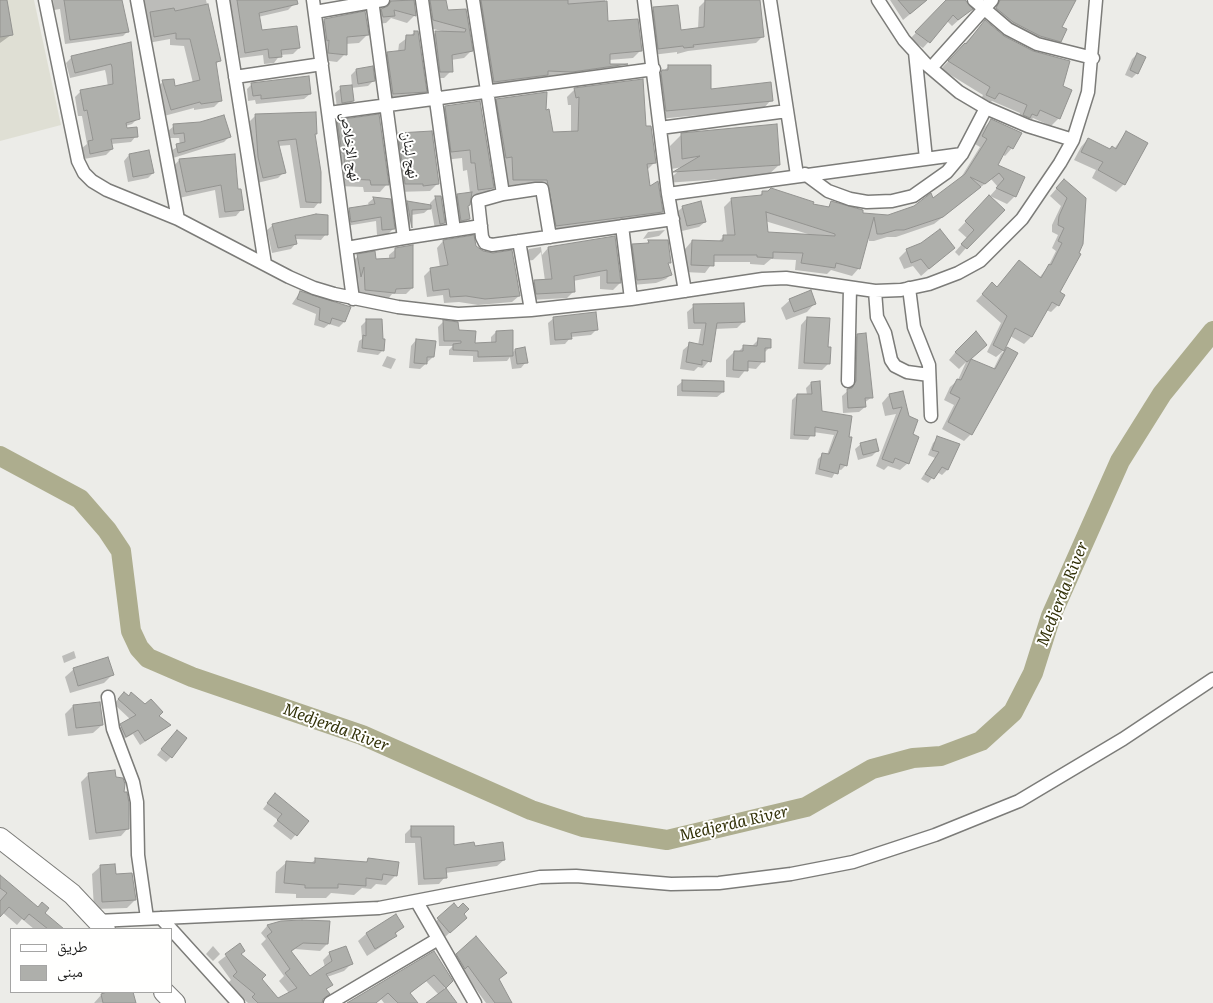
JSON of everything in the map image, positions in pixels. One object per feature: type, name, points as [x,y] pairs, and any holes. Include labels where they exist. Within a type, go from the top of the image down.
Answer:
[{"type":"main road","points":[[0,838],[72,894],[101,925]]},
{"type":"street","points":[[45,0],[73,138],[84,173],[92,181],[107,190],[178,219],[314,288],[398,307],[458,314],[531,310],[631,299],[763,278],[786,278],[875,290],[909,288],[958,273],[980,261],[1022,219],[1073,140],[1088,92],[1096,0]]},
{"type":"street","points":[[137,0],[178,219]]},
{"type":"street","points":[[223,0],[264,264]]},
{"type":"street","points":[[422,0],[454,230]]},
{"type":"street","points":[[473,0],[503,194]]},
{"type":"street","points":[[644,0],[668,194],[686,291]]},
{"type":"street","points":[[770,0],[787,111],[801,175],[828,191],[850,199],[867,202],[892,201],[914,196],[932,185],[947,172],[962,154],[986,108]]},
{"type":"street","points":[[878,0],[904,40],[931,68],[959,92],[986,108],[1028,126],[1073,140]]},
{"type":"street","points":[[931,68],[978,5],[992,0]]},
{"type":"street","points":[[314,6],[375,1]]},
{"type":"street","name":"نهج لبنان","points":[[375,1],[386,105],[404,238]]},
{"type":"street","points":[[978,5],[1008,28],[1036,44],[1092,58]]},
{"type":"street","name":"نهج الإخلاص","points":[[314,6],[353,298]]},
{"type":"street","points":[[915,52],[926,159]]},
{"type":"street","points":[[235,77],[322,64]]},
{"type":"street","points":[[329,113],[654,69]]},
{"type":"street","points":[[660,128],[787,111]]},
{"type":"street","points":[[668,194],[962,154]]},
{"type":"street","points":[[550,236],[542,190],[536,188],[479,200],[481,226],[484,240],[488,245],[673,219]]},
{"type":"street","points":[[347,248],[481,226]]},
{"type":"street","points":[[622,226],[631,299]]},
{"type":"street","points":[[519,241],[531,310]]},
{"type":"street","points":[[848,381],[850,288]]},
{"type":"street","points":[[909,288],[914,327],[930,374],[931,416]]},
{"type":"street","points":[[875,290],[877,317],[895,366],[907,372],[930,374]]},
{"type":"street","points":[[101,925],[147,918],[379,908],[417,902],[503,882],[540,877],[576,876],[671,884],[719,883],[790,874],[853,862],[935,835],[1019,801],[1122,739],[1213,679]]},
{"type":"street","points":[[108,697],[113,729],[133,782],[137,802],[138,855],[147,918]]},
{"type":"street","points":[[417,902],[475,1003]]},
{"type":"street","points":[[161,918],[170,928]]},
{"type":"street","points":[[172,930],[238,1003]]},
{"type":"street","points":[[330,1003],[438,939]]},
{"type":"shaded area","points":[[0,0],[34,0],[61,125],[0,141]]},
{"type":"building","points":[[0,0],[7,0],[13,35],[0,37]]},
{"type":"building","points":[[64,0],[122,0],[129,32],[70,40]]},
{"type":"building","points":[[237,0],[297,0],[298,4],[259,13],[262,30],[297,26],[300,48],[281,50],[282,57],[269,58],[268,49],[245,53]]},
{"type":"building","points":[[414,0],[416,16],[394,10],[395,16],[383,17],[381,9],[388,6],[391,1]]},
{"type":"building","points":[[430,0],[446,0],[448,10],[466,9],[473,51],[452,55],[453,72],[440,72],[435,31],[465,32],[466,29],[433,20]]},
{"type":"building","points":[[481,0],[568,0],[568,4],[607,1],[608,21],[638,19],[642,51],[610,54],[610,64],[628,64],[572,72],[548,71],[548,75],[494,82]]},
{"type":"building","points":[[705,0],[760,0],[764,37],[693,45],[694,47],[684,48],[683,46],[658,49],[653,7],[678,5],[681,30],[704,27]]},
{"type":"building","points":[[898,0],[927,0],[910,14]]},
{"type":"building","points":[[946,0],[965,0],[973,9],[958,20],[953,15],[930,43],[915,32]]},
{"type":"building","points":[[1000,0],[1076,0],[1062,27],[1067,29],[1061,42],[1040,36],[1013,22],[996,8]]},
{"type":"building","points":[[208,4],[221,61],[216,62],[222,101],[201,104],[200,102],[171,110],[162,80],[174,79],[175,86],[200,80],[190,39],[176,39],[176,33],[154,37],[150,12],[174,8],[175,11]]},
{"type":"building","points":[[365,11],[369,35],[347,37],[347,55],[328,53],[329,40],[327,41],[324,19]]},
{"type":"building","points":[[985,20],[1004,36],[1033,51],[1070,61],[1063,86],[1072,90],[1060,119],[1040,110],[1037,116],[1032,114],[1030,118],[1023,115],[1027,105],[999,93],[995,99],[986,95],[990,87],[948,61],[966,44]]},
{"type":"building","points":[[414,31],[418,31],[427,92],[393,94],[387,52],[405,50],[406,35],[414,35]]},
{"type":"building","points":[[131,42],[140,119],[126,123],[127,128],[137,127],[138,137],[111,139],[113,149],[90,154],[88,141],[93,140],[87,110],[84,111],[80,90],[113,84],[112,67],[111,64],[75,73],[71,56]]},
{"type":"building","points":[[1137,53],[1146,57],[1138,74],[1130,70]]},
{"type":"building","points":[[668,65],[711,65],[711,89],[771,82],[773,101],[666,111],[661,73],[662,70],[668,70]]},
{"type":"building","points":[[373,66],[375,81],[358,84],[356,69]]},
{"type":"building","points":[[309,76],[311,94],[261,99],[261,95],[253,96],[251,83]]},
{"type":"building","points":[[643,79],[646,126],[651,126],[656,163],[647,164],[650,186],[658,181],[663,212],[556,226],[547,180],[513,180],[512,157],[506,158],[496,99],[547,92],[546,110],[549,109],[553,132],[578,131],[579,97],[576,98],[574,88]]},
{"type":"building","points":[[352,85],[354,101],[342,103],[340,86]]},
{"type":"building","points":[[480,101],[494,188],[478,190],[475,163],[471,163],[470,150],[451,152],[445,106]]},
{"type":"building","points":[[316,112],[317,134],[315,134],[321,172],[321,203],[306,202],[296,139],[278,141],[286,173],[263,178],[258,157],[255,114]]},
{"type":"building","points":[[379,114],[389,185],[371,185],[370,180],[345,179],[344,153],[342,153],[337,120]]},
{"type":"building","points":[[224,115],[231,137],[178,153],[176,144],[185,142],[184,133],[174,134],[173,124],[200,122]]},
{"type":"building","points":[[991,119],[1022,133],[1013,149],[1008,146],[998,165],[1025,177],[1016,197],[996,188],[1004,179],[999,173],[985,184],[970,177],[981,187],[943,217],[904,230],[877,234],[874,217],[860,269],[836,263],[835,268],[801,263],[803,253],[773,252],[773,258],[757,257],[757,255],[714,255],[714,266],[691,265],[692,240],[723,241],[723,235],[735,235],[731,198],[762,195],[762,191],[768,191],[771,188],[814,202],[813,204],[829,207],[831,201],[863,210],[863,213],[888,215],[914,206],[931,193],[933,198],[965,174],[987,139],[982,136]],"holes":[[[766,212],[835,234],[835,236],[768,232]]]},
{"type":"building","points":[[777,124],[780,165],[673,172],[700,156],[682,159],[681,133]]},
{"type":"building","points":[[432,131],[439,184],[423,186],[423,184],[405,184],[398,133]]},
{"type":"building","points":[[1126,131],[1148,143],[1125,185],[1098,170],[1103,162],[1081,152],[1088,138],[1110,149],[1112,146],[1116,149]]},
{"type":"building","points":[[149,150],[154,173],[133,177],[129,154]]},
{"type":"building","points":[[235,154],[238,189],[241,189],[244,210],[225,212],[221,185],[186,192],[179,159]]},
{"type":"building","points":[[1064,179],[1086,198],[1083,244],[1079,253],[1081,254],[1060,292],[1065,295],[1059,306],[1052,302],[1032,337],[1015,328],[1004,351],[993,345],[1007,316],[982,294],[992,282],[997,287],[1019,260],[1041,278],[1049,264],[1051,265],[1062,243],[1058,241],[1064,228],[1058,225],[1059,216],[1067,198],[1056,188]]},
{"type":"building","points":[[472,192],[470,205],[468,206],[470,219],[461,221],[457,194]]},
{"type":"building","points":[[989,195],[1005,210],[967,249],[961,244],[974,230],[965,221]]},
{"type":"building","points":[[435,196],[441,196],[445,223],[440,224]]},
{"type":"building","points":[[373,197],[391,199],[395,229],[382,230],[381,217],[351,222],[349,208],[375,204]]},
{"type":"building","points":[[407,201],[431,205],[431,209],[412,210],[412,228]]},
{"type":"building","points":[[701,201],[706,222],[687,226],[682,206]]},
{"type":"building","points":[[316,214],[328,215],[328,235],[295,235],[297,244],[278,248],[272,224]]},
{"type":"building","points":[[940,229],[955,248],[929,269],[921,259],[911,263],[906,249],[921,243]]},
{"type":"building","points":[[474,235],[476,246],[483,251],[493,253],[512,250],[520,296],[485,299],[466,296],[450,297],[449,289],[433,291],[430,268],[448,265],[443,240]]},
{"type":"building","points":[[615,236],[621,283],[607,283],[607,270],[574,276],[575,292],[536,294],[534,280],[552,279],[548,247]]},
{"type":"building","points":[[648,240],[668,240],[671,263],[668,263],[672,275],[662,278],[637,280],[632,244],[649,243]]},
{"type":"building","points":[[413,245],[413,288],[396,289],[395,293],[365,290],[364,267],[361,277],[357,254],[375,251],[376,259],[395,258],[395,248]]},
{"type":"building","points":[[811,290],[816,304],[794,312],[789,299]]},
{"type":"building","points":[[300,291],[351,307],[345,322],[332,318],[330,324],[319,320],[320,308],[297,299]]},
{"type":"building","points":[[744,303],[745,322],[717,323],[711,362],[702,360],[702,365],[686,362],[689,342],[703,345],[706,323],[694,323],[693,304]]},
{"type":"building","points":[[596,312],[598,330],[571,333],[572,339],[555,340],[553,317]]},
{"type":"building","points":[[807,317],[830,318],[828,347],[831,347],[830,364],[804,363]]},
{"type":"building","points":[[366,319],[382,319],[383,339],[385,339],[384,351],[362,348],[363,335],[366,336]]},
{"type":"building","points":[[443,320],[458,322],[459,330],[476,331],[475,343],[496,342],[496,331],[513,330],[513,356],[478,357],[478,351],[453,350],[453,344],[461,343],[461,341],[444,341]]},
{"type":"building","points":[[976,331],[987,345],[967,362],[955,352]]},
{"type":"building","points":[[866,333],[873,398],[865,398],[866,407],[848,408],[847,389],[852,388],[856,381],[857,334]]},
{"type":"building","points":[[758,338],[771,339],[771,348],[765,348],[765,362],[748,361],[748,371],[733,370],[734,351],[743,351],[743,345],[757,346]]},
{"type":"building","points":[[416,339],[436,341],[434,357],[427,357],[427,364],[414,363]]},
{"type":"building","points":[[525,347],[528,363],[517,364],[515,349]]},
{"type":"building","points":[[1007,347],[1018,353],[972,435],[948,422],[960,398],[950,393],[957,379],[961,380],[971,359],[995,369]]},
{"type":"building","points":[[682,380],[724,381],[724,392],[682,391]]},
{"type":"building","points":[[820,381],[822,411],[852,416],[849,437],[852,437],[847,466],[840,464],[838,474],[819,469],[822,453],[829,454],[838,431],[815,427],[815,436],[794,435],[797,394],[812,394],[811,382]]},
{"type":"building","points":[[903,391],[909,416],[918,420],[913,434],[919,437],[909,464],[895,458],[893,463],[882,459],[902,407],[893,409],[889,394]]},
{"type":"building","points":[[937,436],[960,444],[948,470],[942,467],[934,479],[925,474],[939,452],[932,450]]},
{"type":"building","points":[[876,439],[879,451],[863,455],[860,443]]},
{"type":"building","points":[[108,657],[114,675],[78,686],[73,668]]},
{"type":"building","points":[[124,692],[129,696],[131,692],[145,704],[151,699],[163,712],[159,716],[171,725],[145,741],[138,730],[126,737],[120,724],[136,715],[118,699]]},
{"type":"building","points":[[100,702],[103,725],[76,728],[73,705]]},
{"type":"building","points":[[177,730],[187,738],[172,758],[161,749]]},
{"type":"building","points":[[115,770],[116,777],[123,778],[125,784],[124,792],[127,792],[129,829],[96,833],[88,773]]},
{"type":"building","points":[[275,793],[309,821],[297,836],[277,820],[282,814],[267,803]]},
{"type":"building","points":[[411,826],[454,826],[454,845],[474,842],[475,846],[503,842],[505,860],[446,868],[447,878],[424,879],[421,837],[411,837]]},
{"type":"building","points":[[315,858],[367,862],[368,858],[399,862],[397,876],[383,874],[382,880],[366,878],[366,886],[338,884],[338,888],[305,888],[305,885],[284,883],[286,861],[315,863]]},
{"type":"building","points":[[115,864],[116,874],[132,873],[136,900],[102,902],[100,865]]},
{"type":"building","points":[[0,875],[38,907],[42,902],[49,908],[45,913],[63,928],[47,928],[29,914],[24,920],[9,907],[0,917],[0,901],[7,893],[0,888]]},
{"type":"building","points":[[454,903],[458,908],[463,903],[469,909],[464,914],[467,918],[450,933],[437,918]]},
{"type":"building","points":[[396,914],[404,927],[395,933],[397,936],[375,949],[366,933]]},
{"type":"building","points":[[281,921],[330,921],[328,944],[303,943],[291,951],[310,976],[332,961],[329,952],[346,946],[353,964],[326,974],[333,985],[326,989],[330,994],[323,999],[322,1003],[258,1003],[252,997],[255,994],[233,976],[237,972],[225,954],[240,943],[245,951],[241,954],[266,975],[262,979],[278,998],[297,988],[285,973],[290,969],[267,936],[272,932],[267,925]]},
{"type":"building","points":[[476,936],[507,973],[499,979],[512,1003],[495,1003],[468,966],[465,969],[456,954]]},
{"type":"building","points":[[434,951],[453,981],[446,988],[434,975],[410,993],[418,1003],[398,1003],[388,993],[376,1003],[347,1003]]},
{"type":"building","points":[[446,988],[457,1003],[426,1003]]},
{"type":"building","points":[[133,993],[136,1003],[103,1003],[101,994]]},
{"type":"waterway","name":"Medjerda River","points":[[0,456],[80,499],[107,530],[121,551],[131,631],[139,648],[148,658],[192,677],[362,735],[531,810],[583,827],[667,840],[806,807],[872,769],[913,758],[941,756],[981,741],[1013,712],[1033,673],[1051,616],[1120,461],[1162,394],[1213,331]]}]
